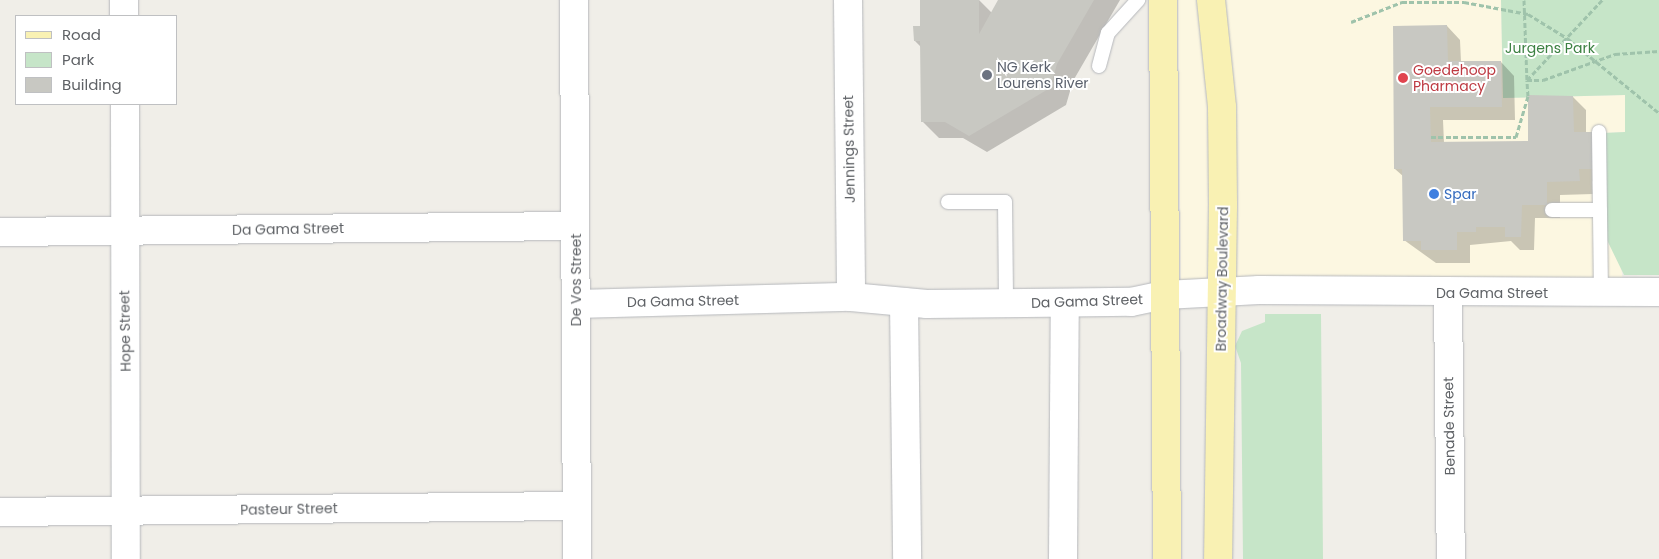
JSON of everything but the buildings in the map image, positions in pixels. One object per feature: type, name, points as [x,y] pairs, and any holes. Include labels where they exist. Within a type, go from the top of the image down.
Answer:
[{"type":"main road","points":[[1163,0],[1167,559]]},
{"type":"main road","name":"Broadway Boulevard","points":[[1211,0],[1222,107],[1222,292],[1218,559]]},
{"type":"street","points":[[124,0],[124,15]]},
{"type":"street","name":"De Vos Street","points":[[574,0],[578,559]]},
{"type":"street","name":"Jennings Street","points":[[848,0],[851,297]]},
{"type":"street","name":"Hope Street","points":[[125,105],[126,559]]},
{"type":"street","name":"Da Gama Street","points":[[0,232],[575,226]]},
{"type":"street","name":"Da Gama Street","points":[[576,304],[851,297],[904,302],[1131,302],[1165,295],[1222,292],[1659,292]]},
{"type":"street","name":"Benade Street","points":[[1448,293],[1451,559]]},
{"type":"street","points":[[904,302],[907,559]]},
{"type":"street","points":[[1063,559],[1064,303]]},
{"type":"street","name":"Pasteur Street","points":[[0,512],[577,506]]},
{"type":"lane","points":[[1100,66],[1108,33],[1138,0]]},
{"type":"lane","points":[[1599,132],[1601,292]]},
{"type":"lane","points":[[948,202],[1005,202],[1006,303]]},
{"type":"lane","points":[[1552,210],[1600,210]]},
{"type":"path","points":[[1431,137],[1516,137],[1528,96],[1528,14],[1524,0]]},
{"type":"path","points":[[1527,80],[1602,0]]},
{"type":"path","points":[[1350,22],[1402,2],[1464,2],[1528,14],[1567,38],[1659,113]]},
{"type":"path","points":[[1527,80],[1543,80],[1594,60],[1659,51]]},
{"type":"shaded area","points":[[1178,0],[1501,0],[1503,98],[1625,95],[1626,132],[1603,133],[1624,289],[1181,293]]},
{"type":"green space","name":"Jurgens Park","points":[[1501,0],[1659,0],[1659,275],[1624,275],[1606,238],[1603,133],[1625,132],[1625,95],[1503,98]]},
{"type":"green space","points":[[1265,314],[1321,314],[1323,559],[1243,559],[1241,363],[1235,346],[1242,331],[1265,322]]},
{"type":"place","name":"NG Kerk Lourens River","points":[[987,75]]},
{"type":"place","name":"Goedehoop Pharmacy","points":[[1403,78]]},
{"type":"place","name":"Spar","points":[[1434,194]]}]
